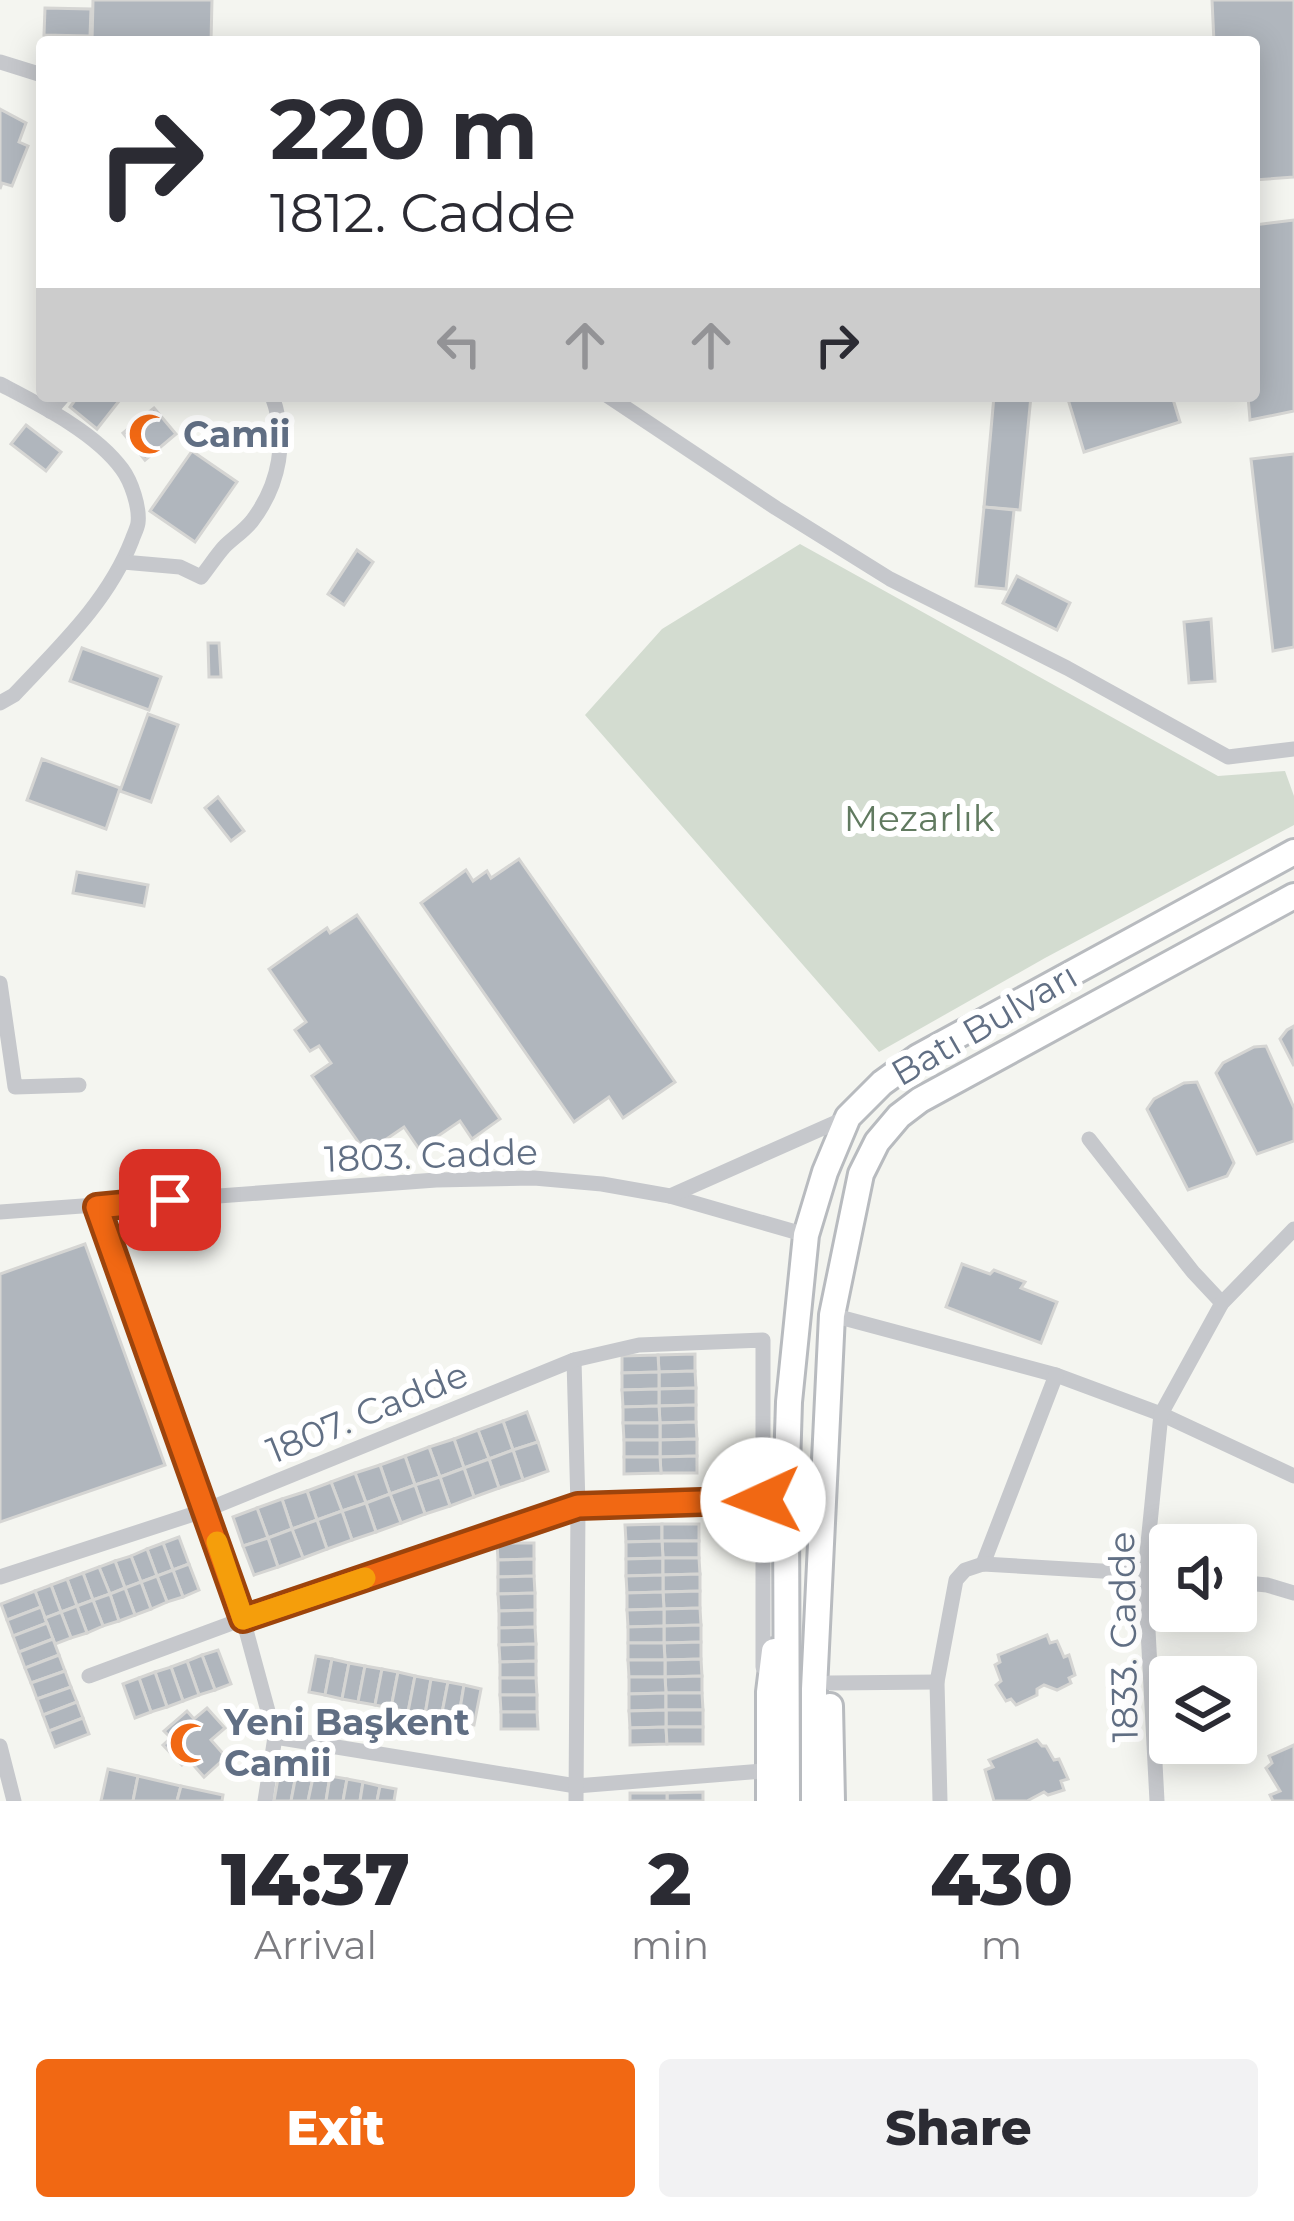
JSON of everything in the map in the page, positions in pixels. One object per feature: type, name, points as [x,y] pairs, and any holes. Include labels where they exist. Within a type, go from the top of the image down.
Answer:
[{"type":"main road","name":"Batı Bulvarı","points":[[787,1801],[789,1402],[806,1235],[824,1172],[848,1117],[881,1083],[918,1057],[1294,852]]},
{"type":"main road","name":"Batı Bulvarı","points":[[814,1801],[822,1686],[819,1628],[832,1315],[861,1174],[877,1142],[899,1115],[931,1093],[1294,896]]},
{"type":"main road","points":[[766,1801],[769,1692],[779,1611],[786,1603]]},
{"type":"main road","points":[[822,1686],[832,1801]]},
{"type":"street","points":[[0,62],[36,73]]},
{"type":"street","points":[[0,384],[50,411],[123,470],[138,522],[123,562],[92,611],[14,695],[0,704]]},
{"type":"street","points":[[50,411],[58,402]]},
{"type":"street","points":[[123,562],[180,567],[201,577],[226,544],[250,523],[267,495],[282,454],[274,402]]},
{"type":"street","points":[[617,402],[890,579],[1067,668],[1228,758],[1294,749]]},
{"type":"street","points":[[0,983],[7,1087],[79,1085]]},
{"type":"street","points":[[670,1196],[848,1117]]},
{"type":"street","points":[[1089,1139],[1222,1303]]},
{"type":"street","name":"1803. Cadde","points":[[0,1212],[413,1182],[533,1178],[670,1196],[806,1235]]},
{"type":"street","points":[[97,1207],[243,1619],[275,1737],[265,1801]]},
{"type":"street","name":"1833. Cadde","points":[[1157,1801],[1145,1573],[1161,1414],[1222,1303],[1292,1234]]},
{"type":"street","points":[[832,1315],[1056,1375],[1161,1414],[1294,1476]]},
{"type":"street","name":"1807. Cadde","points":[[0,1576],[206,1510],[574,1360],[639,1345],[763,1340],[763,1500]]},
{"type":"street","points":[[574,1360],[576,1794]]},
{"type":"street","points":[[983,1564],[1056,1375]]},
{"type":"street","points":[[88,1676],[578,1506],[763,1500],[766,1801]]},
{"type":"street","points":[[940,1801],[937,1682],[956,1580],[965,1570],[983,1564],[1149,1573]]},
{"type":"street","points":[[1257,1584],[1294,1593]]},
{"type":"street","points":[[822,1686],[937,1682]]},
{"type":"street","points":[[275,1737],[576,1794],[763,1771]]},
{"type":"street","points":[[0,1746],[14,1801]]},
{"type":"green space","name":"Mezarlık","points":[[800,544],[1218,776],[1285,771],[1294,796],[1294,825],[879,1052],[585,715],[662,629]]},
{"type":"building","points":[[93,0],[212,0],[211,36],[92,36]]},
{"type":"building","points":[[1212,0],[1294,0],[1294,177],[1260,180],[1260,36],[1214,36]]},
{"type":"building","points":[[45,8],[91,9],[90,36],[44,35]]},
{"type":"building","points":[[0,109],[26,123],[19,142],[28,146],[12,186],[2,183],[0,189]]},
{"type":"building","points":[[1294,220],[1294,411],[1250,420],[1248,402],[1260,402],[1260,224]]},
{"type":"building","points":[[74,402],[118,402],[97,429],[70,407]]},
{"type":"building","points":[[993,402],[1030,402],[1020,510],[984,507]]},
{"type":"building","points":[[1069,402],[1174,402],[1180,422],[1084,452]]},
{"type":"building","name":"Camii","points":[[154,408],[176,434],[145,460],[123,433]]},
{"type":"building","points":[[26,425],[61,452],[46,471],[11,444]]},
{"type":"building","points":[[192,451],[237,482],[195,542],[150,511]]},
{"type":"building","points":[[1294,454],[1294,647],[1273,651],[1251,459]]},
{"type":"building","points":[[984,507],[1014,510],[1006,589],[976,586]]},
{"type":"building","points":[[357,550],[373,562],[344,605],[328,594]]},
{"type":"building","points":[[1017,576],[1070,603],[1057,630],[1003,603]]},
{"type":"building","points":[[1211,619],[1215,681],[1189,683],[1184,622]]},
{"type":"building","points":[[208,643],[219,643],[221,677],[209,677]]},
{"type":"building","points":[[82,648],[161,677],[149,710],[70,681]]},
{"type":"building","points":[[148,714],[178,725],[151,802],[120,791]]},
{"type":"building","points":[[42,759],[120,788],[106,829],[27,800]]},
{"type":"building","points":[[218,797],[244,831],[231,841],[205,808]]},
{"type":"building","points":[[519,859],[675,1082],[623,1118],[609,1097],[574,1122],[421,903],[466,870],[473,881],[487,871],[491,878]]},
{"type":"building","points":[[77,872],[148,885],[144,906],[73,893]]},
{"type":"building","points":[[357,915],[500,1119],[472,1139],[460,1121],[419,1149],[404,1127],[366,1153],[312,1076],[331,1063],[319,1046],[310,1051],[295,1030],[306,1022],[269,969],[327,928],[330,933]]},
{"type":"building","points":[[1294,1026],[1294,1066],[1280,1039]]},
{"type":"building","points":[[1266,1046],[1294,1108],[1294,1141],[1257,1154],[1216,1073],[1223,1063]]},
{"type":"building","points":[[1197,1082],[1234,1163],[1227,1176],[1188,1190],[1147,1109],[1154,1099],[1184,1083]]},
{"type":"building","points":[[85,1244],[165,1465],[0,1522],[0,1274]]},
{"type":"building","points":[[962,1264],[1025,1282],[1021,1288],[1057,1302],[1041,1343],[946,1307]]},
{"type":"building","points":[[695,1354],[695,1371],[659,1372],[658,1355]]},
{"type":"building","points":[[658,1355],[659,1372],[622,1373],[622,1356]]},
{"type":"building","points":[[695,1371],[696,1388],[659,1389],[659,1372]]},
{"type":"building","points":[[659,1372],[659,1389],[622,1390],[622,1373]]},
{"type":"building","points":[[696,1388],[696,1405],[659,1406],[659,1389]]},
{"type":"building","points":[[659,1389],[659,1406],[623,1407],[622,1390]]},
{"type":"building","points":[[696,1405],[696,1422],[660,1423],[659,1406]]},
{"type":"building","points":[[659,1406],[660,1423],[623,1423],[623,1407]]},
{"type":"building","points":[[527,1412],[538,1442],[513,1450],[503,1421]]},
{"type":"building","points":[[503,1421],[513,1450],[489,1459],[478,1430]]},
{"type":"building","points":[[696,1422],[697,1439],[660,1440],[660,1423]]},
{"type":"building","points":[[623,1423],[660,1423],[660,1440],[624,1440]]},
{"type":"building","points":[[478,1430],[489,1459],[464,1468],[454,1439]]},
{"type":"building","points":[[454,1439],[464,1468],[440,1477],[429,1447]]},
{"type":"building","points":[[697,1439],[697,1456],[660,1457],[660,1440]]},
{"type":"building","points":[[624,1440],[660,1440],[660,1457],[624,1457]]},
{"type":"building","points":[[538,1442],[548,1471],[523,1480],[513,1450]]},
{"type":"building","points":[[429,1447],[440,1477],[415,1485],[405,1456]]},
{"type":"building","points":[[513,1450],[523,1480],[499,1488],[489,1459]]},
{"type":"building","points":[[405,1456],[415,1485],[390,1494],[380,1465]]},
{"type":"building","points":[[697,1456],[697,1473],[661,1473],[660,1457]]},
{"type":"building","points":[[624,1457],[660,1457],[661,1473],[624,1474]]},
{"type":"building","points":[[489,1459],[499,1488],[474,1497],[464,1468]]},
{"type":"building","points":[[380,1465],[390,1494],[366,1503],[355,1473]]},
{"type":"building","points":[[464,1468],[474,1497],[450,1506],[440,1477]]},
{"type":"building","points":[[355,1473],[366,1503],[342,1511],[331,1482]]},
{"type":"building","points":[[440,1477],[450,1506],[425,1514],[415,1485]]},
{"type":"building","points":[[331,1482],[342,1511],[317,1520],[307,1491]]},
{"type":"building","points":[[415,1485],[425,1514],[401,1523],[390,1494]]},
{"type":"building","points":[[307,1491],[317,1520],[292,1529],[282,1499]]},
{"type":"building","points":[[390,1494],[401,1523],[376,1532],[366,1503]]},
{"type":"building","points":[[282,1499],[292,1529],[268,1538],[257,1508]]},
{"type":"building","points":[[366,1503],[376,1532],[352,1540],[342,1511]]},
{"type":"building","points":[[257,1508],[268,1538],[243,1546],[233,1517]]},
{"type":"building","points":[[342,1511],[352,1540],[327,1549],[317,1520]]},
{"type":"building","points":[[317,1520],[327,1549],[303,1558],[292,1529]]},
{"type":"building","points":[[662,1524],[662,1541],[626,1542],[625,1525]]},
{"type":"building","points":[[662,1524],[699,1524],[699,1541],[662,1541]]},
{"type":"building","points":[[292,1529],[303,1558],[278,1567],[268,1538]]},
{"type":"building","points":[[179,1537],[189,1564],[173,1570],[163,1543]]},
{"type":"building","points":[[268,1538],[278,1567],[254,1575],[243,1546]]},
{"type":"building","points":[[662,1541],[699,1541],[699,1558],[663,1558]]},
{"type":"building","points":[[662,1541],[663,1558],[626,1559],[626,1542]]},
{"type":"building","points":[[163,1543],[173,1570],[157,1576],[147,1549]]},
{"type":"building","points":[[497,1543],[534,1543],[534,1559],[498,1560]]},
{"type":"building","points":[[147,1549],[157,1576],[141,1582],[131,1556]]},
{"type":"building","points":[[131,1556],[141,1582],[125,1588],[115,1561]]},
{"type":"building","points":[[663,1558],[663,1575],[626,1576],[626,1559]]},
{"type":"building","points":[[663,1558],[699,1558],[700,1574],[663,1575]]},
{"type":"building","points":[[534,1559],[534,1576],[498,1577],[498,1560]]},
{"type":"building","points":[[115,1561],[125,1588],[110,1594],[99,1567]]},
{"type":"building","points":[[189,1564],[199,1590],[183,1597],[173,1570]]},
{"type":"building","points":[[99,1567],[110,1594],[93,1600],[83,1573]]},
{"type":"building","points":[[173,1570],[183,1597],[167,1602],[157,1576]]},
{"type":"building","points":[[83,1573],[93,1600],[77,1606],[67,1579]]},
{"type":"building","points":[[700,1574],[700,1591],[663,1592],[663,1575]]},
{"type":"building","points":[[663,1575],[663,1592],[627,1593],[626,1576]]},
{"type":"building","points":[[157,1576],[167,1602],[151,1609],[141,1582]]},
{"type":"building","points":[[534,1576],[535,1593],[498,1594],[498,1577]]},
{"type":"building","points":[[67,1579],[77,1606],[61,1612],[51,1585]]},
{"type":"building","points":[[141,1582],[151,1609],[135,1615],[125,1588]]},
{"type":"building","points":[[51,1585],[61,1612],[45,1618],[35,1591]]},
{"type":"building","points":[[125,1588],[135,1615],[119,1621],[110,1594]]},
{"type":"building","points":[[35,1591],[41,1607],[7,1620],[1,1604]]},
{"type":"building","points":[[700,1591],[700,1608],[664,1609],[663,1592]]},
{"type":"building","points":[[663,1592],[664,1609],[627,1610],[627,1593]]},
{"type":"building","points":[[535,1593],[535,1610],[499,1611],[498,1594]]},
{"type":"building","points":[[110,1594],[119,1621],[103,1626],[93,1600]]},
{"type":"building","points":[[93,1600],[103,1626],[87,1633],[77,1606]]},
{"type":"building","points":[[77,1606],[87,1633],[71,1638],[61,1612]]},
{"type":"building","points":[[41,1607],[47,1623],[13,1636],[7,1620]]},
{"type":"building","points":[[700,1608],[701,1625],[664,1626],[664,1609]]},
{"type":"building","points":[[664,1609],[664,1626],[628,1627],[627,1610]]},
{"type":"building","points":[[535,1610],[535,1627],[499,1628],[499,1611]]},
{"type":"building","points":[[61,1612],[71,1638],[55,1644],[45,1618]]},
{"type":"building","points":[[47,1623],[53,1639],[19,1652],[13,1636]]},
{"type":"building","points":[[701,1625],[701,1642],[664,1643],[664,1626]]},
{"type":"building","points":[[664,1626],[664,1643],[628,1643],[628,1627]]},
{"type":"building","points":[[535,1627],[536,1644],[499,1645],[499,1628]]},
{"type":"building","points":[[1047,1635],[1050,1643],[1057,1641],[1064,1657],[1069,1655],[1075,1675],[1069,1678],[1071,1683],[1057,1690],[1044,1685],[1037,1695],[1016,1705],[1011,1699],[1006,1701],[996,1685],[1001,1681],[995,1665],[1000,1662],[998,1655]]},
{"type":"building","points":[[53,1639],[59,1655],[25,1668],[19,1652]]},
{"type":"building","points":[[701,1642],[701,1659],[665,1660],[664,1643]]},
{"type":"building","points":[[628,1643],[664,1643],[665,1660],[628,1660]]},
{"type":"building","points":[[536,1644],[536,1661],[500,1662],[499,1645]]},
{"type":"building","points":[[218,1650],[231,1684],[215,1690],[202,1655]]},
{"type":"building","points":[[59,1655],[65,1671],[31,1683],[25,1668]]},
{"type":"building","points":[[202,1655],[215,1690],[199,1695],[187,1661]]},
{"type":"building","points":[[316,1656],[332,1659],[325,1695],[309,1692]]},
{"type":"building","points":[[332,1659],[349,1663],[342,1699],[325,1695]]},
{"type":"building","points":[[701,1659],[702,1676],[665,1677],[665,1660]]},
{"type":"building","points":[[628,1660],[665,1660],[665,1677],[629,1677]]},
{"type":"building","points":[[187,1661],[199,1695],[183,1701],[171,1667]]},
{"type":"building","points":[[536,1661],[536,1678],[500,1678],[500,1662]]},
{"type":"building","points":[[349,1663],[365,1666],[358,1702],[342,1699]]},
{"type":"building","points":[[365,1666],[382,1669],[375,1705],[358,1702]]},
{"type":"building","points":[[171,1667],[183,1701],[167,1707],[155,1672]]},
{"type":"building","points":[[382,1669],[398,1672],[391,1708],[375,1705]]},
{"type":"building","points":[[65,1671],[71,1687],[37,1699],[31,1683]]},
{"type":"building","points":[[155,1672],[167,1707],[151,1712],[139,1678]]},
{"type":"building","points":[[398,1672],[415,1676],[408,1712],[391,1708]]},
{"type":"building","points":[[415,1676],[431,1679],[425,1715],[408,1712]]},
{"type":"building","points":[[702,1676],[702,1693],[666,1693],[665,1677]]},
{"type":"building","points":[[629,1677],[665,1677],[666,1693],[629,1694]]},
{"type":"building","points":[[139,1678],[151,1712],[135,1718],[123,1684]]},
{"type":"building","points":[[500,1678],[536,1678],[537,1695],[500,1695]]},
{"type":"building","points":[[431,1679],[448,1682],[441,1718],[425,1715]]},
{"type":"building","points":[[448,1682],[464,1685],[458,1721],[441,1718]]},
{"type":"building","points":[[464,1685],[481,1689],[474,1725],[458,1721]]},
{"type":"building","points":[[71,1687],[77,1702],[43,1715],[37,1699]]},
{"type":"building","points":[[666,1693],[666,1710],[629,1711],[629,1694]]},
{"type":"building","points":[[666,1693],[702,1693],[703,1710],[666,1710]]},
{"type":"building","points":[[500,1695],[537,1695],[537,1712],[501,1712]]},
{"type":"building","points":[[77,1702],[83,1718],[49,1731],[43,1715]]},
{"type":"building","name":"Yeni Başkent Camii","points":[[207,1708],[225,1728],[211,1740],[226,1757],[204,1777],[189,1760],[182,1765],[163,1745],[171,1738],[164,1731],[187,1711],[194,1719]]},
{"type":"building","points":[[666,1710],[703,1710],[703,1727],[666,1727]]},
{"type":"building","points":[[666,1710],[666,1727],[630,1728],[629,1711]]},
{"type":"building","points":[[501,1712],[537,1712],[538,1729],[501,1729]]},
{"type":"building","points":[[83,1718],[89,1734],[55,1747],[49,1731]]},
{"type":"building","points":[[666,1727],[667,1744],[630,1745],[630,1728]]},
{"type":"building","points":[[666,1727],[703,1727],[703,1744],[667,1744]]},
{"type":"building","points":[[1037,1740],[1054,1760],[1059,1759],[1068,1779],[1061,1781],[1064,1790],[1044,1792],[1027,1801],[994,1801],[985,1770],[993,1767],[989,1760]]},
{"type":"building","points":[[1294,1745],[1294,1801],[1273,1801],[1270,1795],[1280,1791],[1266,1768],[1272,1763],[1269,1756]]},
{"type":"building","points":[[280,1767],[297,1770],[291,1801],[274,1801]]},
{"type":"building","points":[[108,1769],[138,1776],[133,1801],[101,1801]]},
{"type":"building","points":[[297,1770],[314,1773],[308,1801],[291,1801]]},
{"type":"building","points":[[314,1773],[330,1776],[326,1801],[308,1801]]},
{"type":"building","points":[[138,1776],[181,1786],[177,1801],[133,1801]]},
{"type":"building","points":[[330,1776],[347,1779],[343,1801],[326,1801]]},
{"type":"building","points":[[347,1779],[363,1782],[360,1801],[343,1801]]},
{"type":"building","points":[[363,1782],[380,1786],[377,1801],[360,1801]]},
{"type":"building","points":[[181,1786],[223,1795],[222,1801],[177,1801]]},
{"type":"building","points":[[380,1786],[396,1789],[394,1801],[377,1801]]},
{"type":"building","points":[[703,1792],[703,1801],[667,1801],[667,1793]]},
{"type":"building","points":[[630,1793],[667,1793],[667,1801],[630,1801]]},
{"type":"slow traffic","points":[[217,1542],[243,1619],[365,1578]]},
{"type":"place","name":"Camii","points":[[149,434]]},
{"type":"place","name":"Yeni Başkent Camii","points":[[190,1743]]},
{"type":"route","points":[[170,1200],[97,1207],[243,1619],[578,1506],[763,1500]]}]
